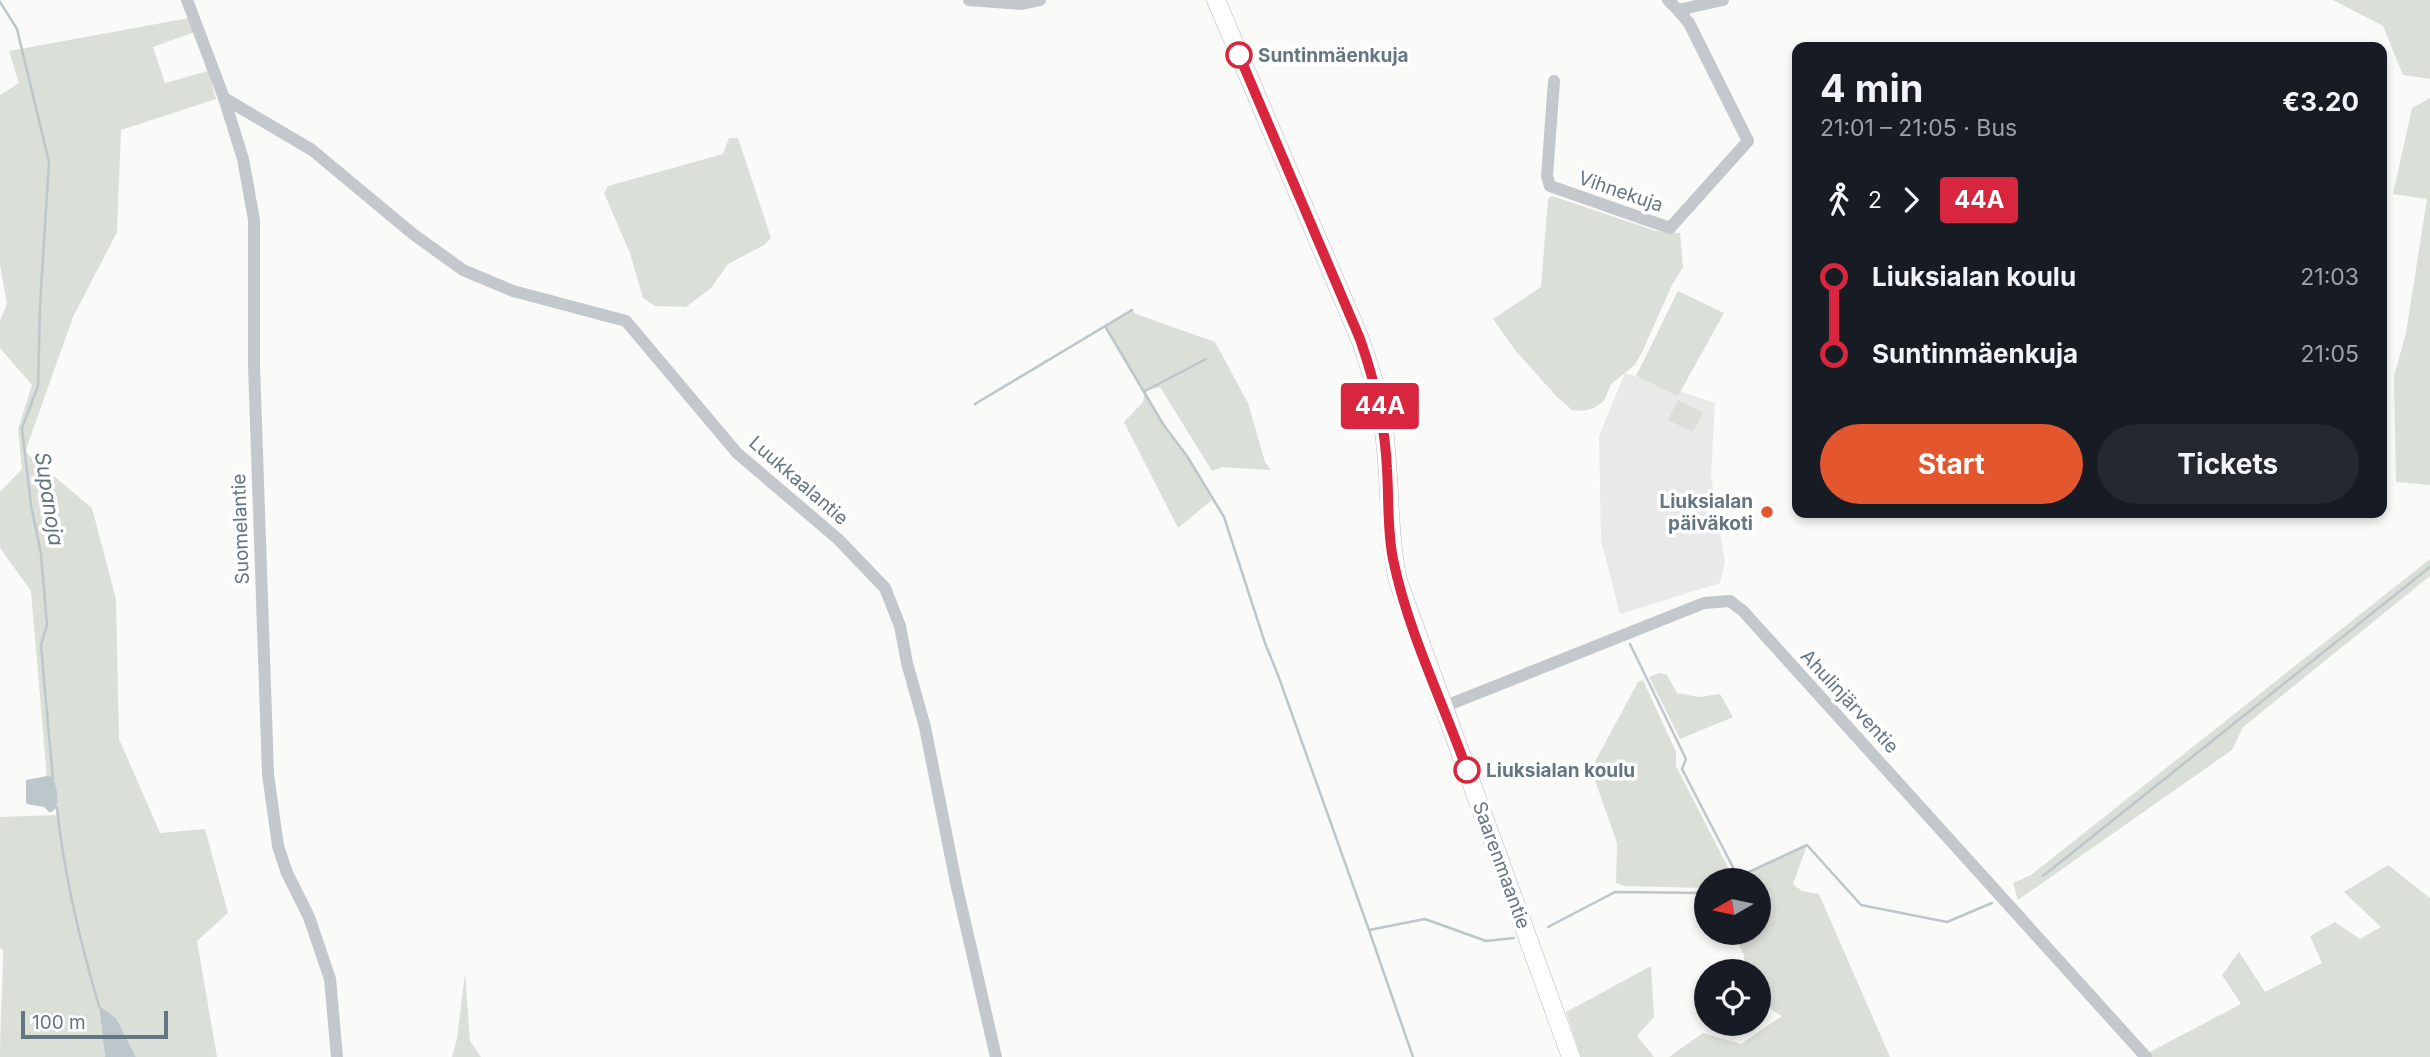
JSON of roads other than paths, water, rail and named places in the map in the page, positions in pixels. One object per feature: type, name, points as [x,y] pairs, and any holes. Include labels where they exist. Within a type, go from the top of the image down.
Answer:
[{"type":"street","name":"Suomelantie","points":[[187,0],[225,98],[243,159],[254,220],[254,365],[268,774],[278,846],[287,873],[309,917],[330,979],[337,1057]]},
{"type":"street","points":[[969,0],[1022,4],[1040,0]]},
{"type":"street","name":"Saarenmaantie","points":[[1216,0],[1355,327],[1373,377],[1384,425],[1390,537],[1395,568],[1409,616],[1571,1057]]},
{"type":"street","points":[[1668,0],[1689,23],[1755,153]]},
{"type":"street","points":[[1678,10],[1723,0]]},
{"type":"street","name":"Vihnekuja","points":[[1554,81],[1547,176],[1550,186],[1670,228],[1748,141]]},
{"type":"street","name":"Luukkaalantie","points":[[225,98],[312,150],[413,234],[463,270],[513,291],[626,321],[737,453],[838,539],[885,588],[900,626],[925,727],[956,883],[996,1057]]},
{"type":"street","name":"Ahulinjärventie","points":[[1443,707],[1704,603],[1730,601],[1743,611],[1836,712],[2146,1057]]},
{"type":"waterway","name":"Supanoja","points":[[0,2],[17,29],[49,162],[38,386],[22,428],[31,505],[41,554],[47,625],[41,645],[53,780]]},
{"type":"waterway","points":[[975,404],[1132,310]]},
{"type":"waterway","points":[[1105,326],[1163,424],[1187,456],[1224,517],[1265,643],[1369,930],[1425,919],[1486,941],[1514,938]]},
{"type":"waterway","points":[[1145,391],[1206,359]]},
{"type":"waterway","points":[[2043,876],[2430,567]]},
{"type":"waterway","points":[[1630,644],[1686,759],[1682,769],[1738,877],[1807,845],[1861,905],[1947,922],[1992,903]]},
{"type":"waterway","name":"Supanoja","points":[[57,808],[74,908],[99,1006]]},
{"type":"waterway","points":[[1548,927],[1615,892],[1694,893]]},
{"type":"waterway","points":[[1369,930],[1413,1057]]},
{"type":"place","name":"Suntinmäenkuja","points":[[1239,55]]},
{"type":"place","name":"Liuksialan päiväkoti","points":[[1767,512]]},
{"type":"place","name":"Liuksialan koulu","points":[[1467,770]]}]
